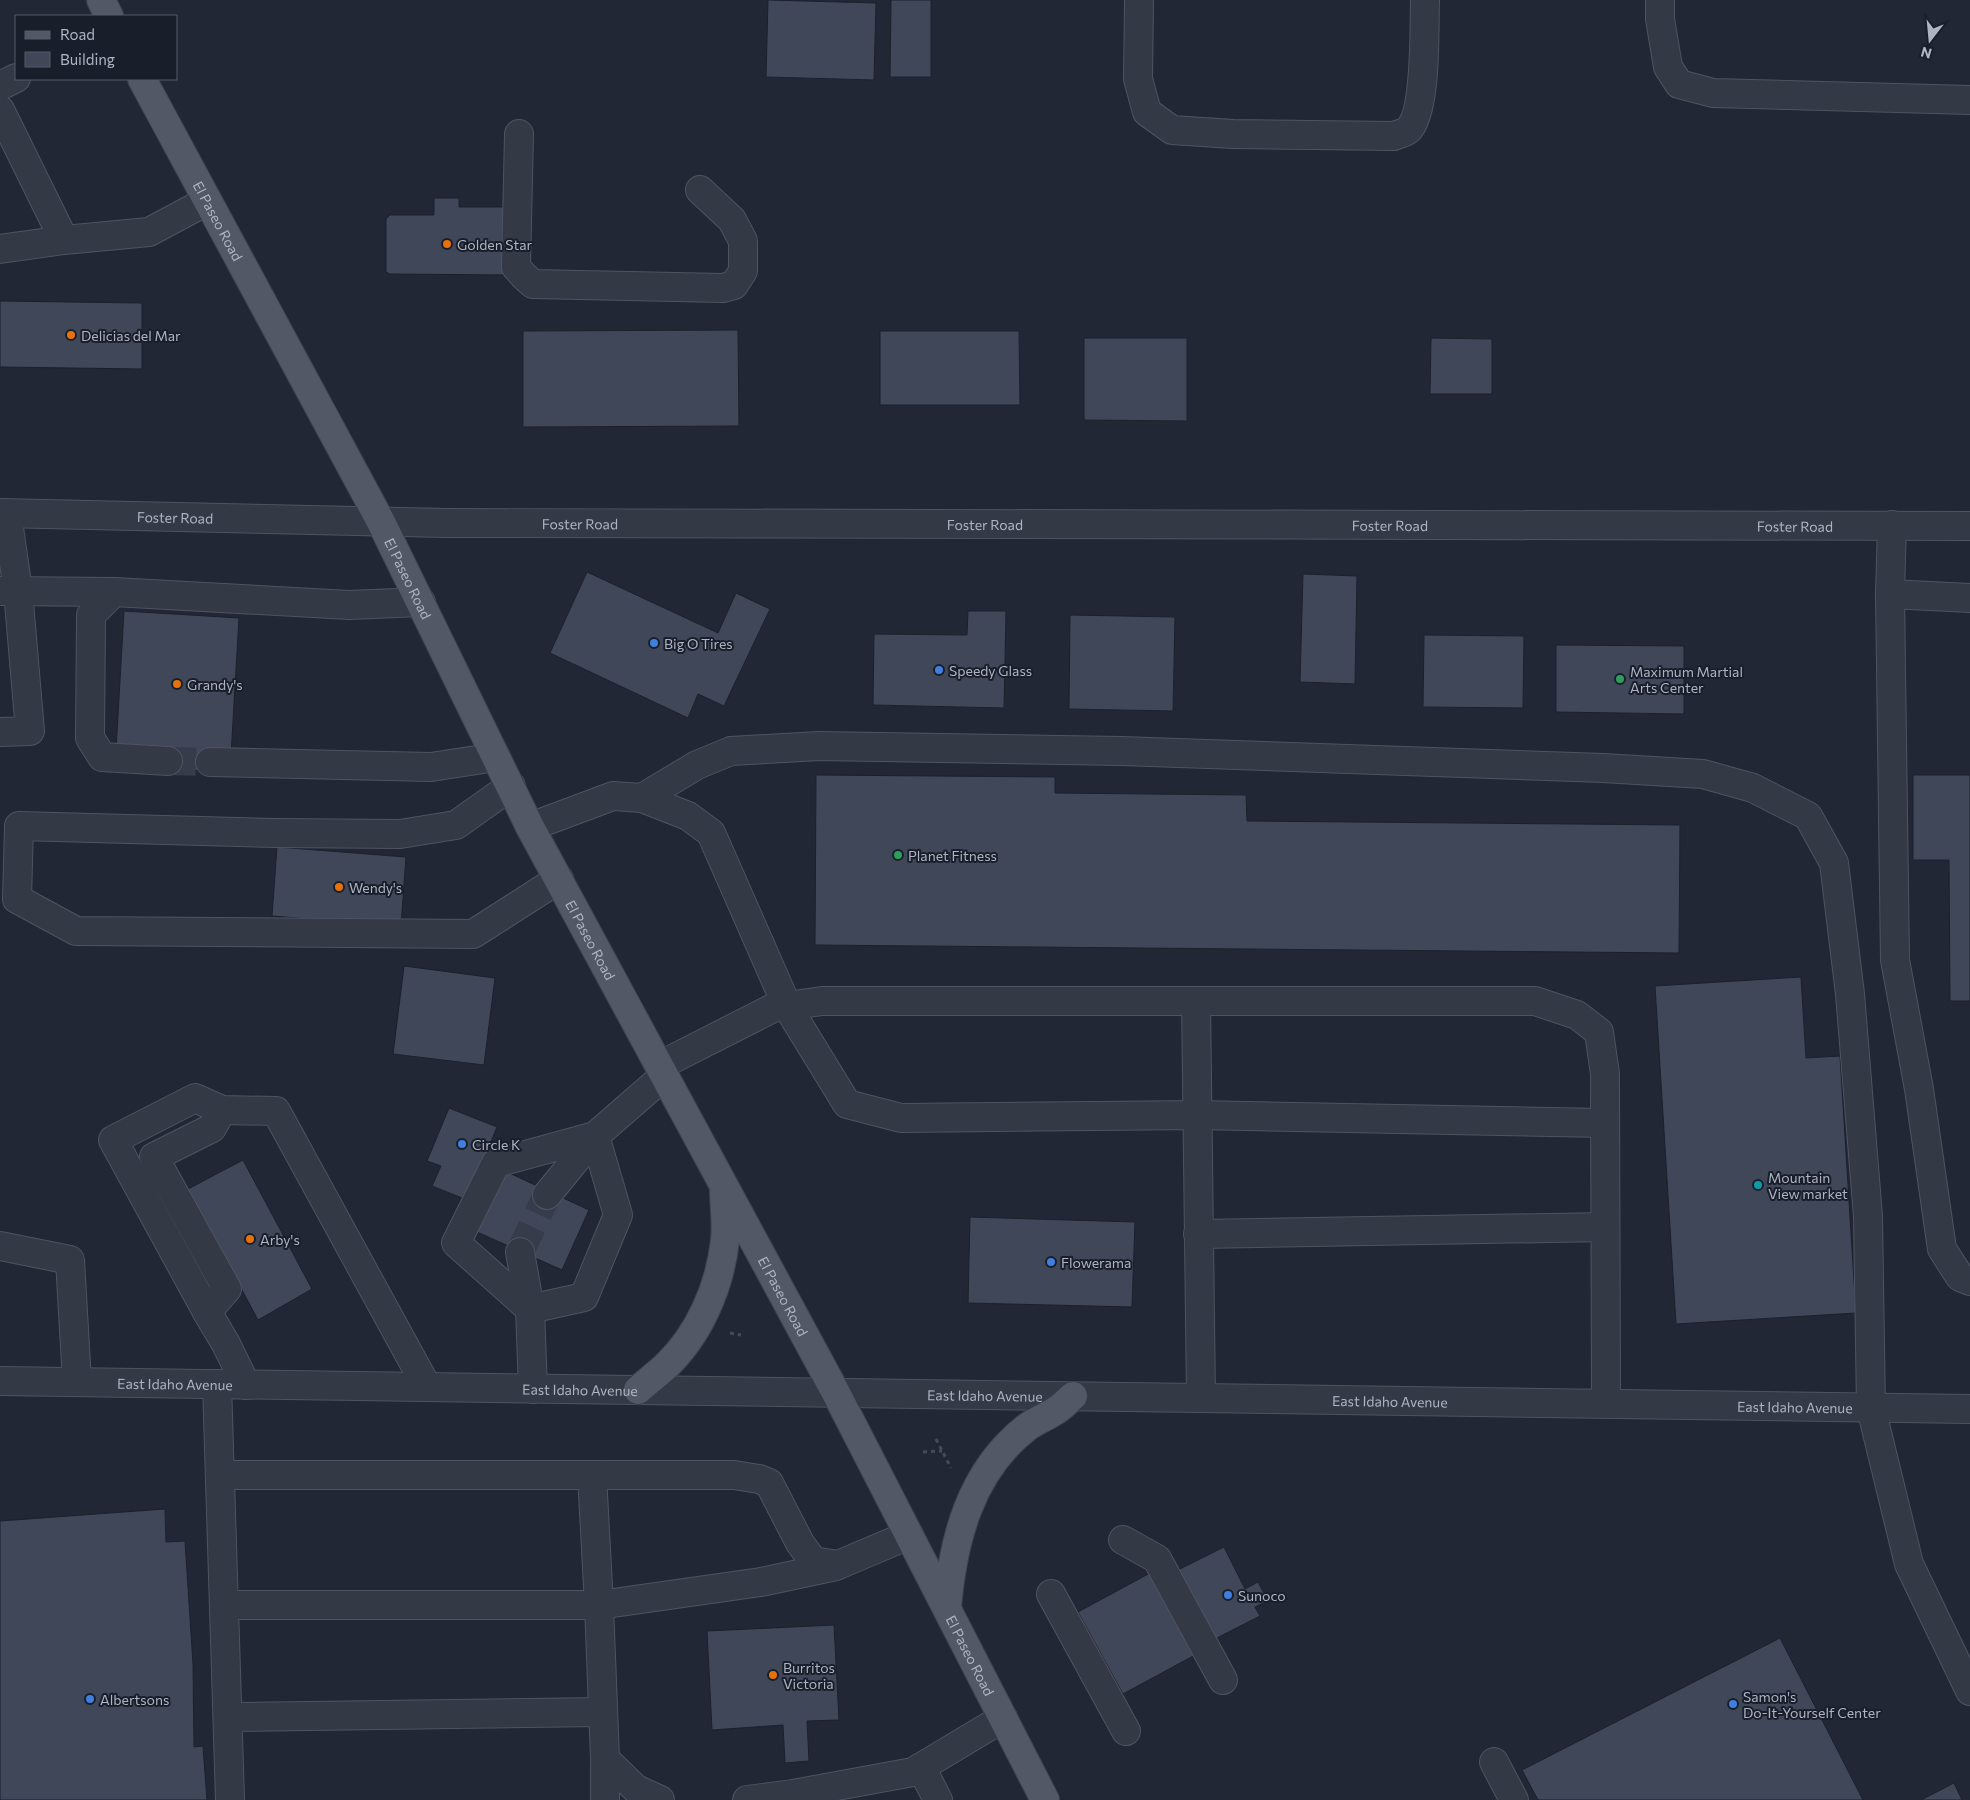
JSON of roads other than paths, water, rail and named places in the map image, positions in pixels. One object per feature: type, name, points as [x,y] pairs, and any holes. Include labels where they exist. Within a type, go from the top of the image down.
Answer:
[{"type":"main road","points":[[101,0],[108,15]]},
{"type":"main road","name":"El Paseo Road","points":[[143,80],[381,522],[530,827],[836,1393],[1045,1800]]},
{"type":"main road","points":[[638,1390],[664,1368],[679,1351],[703,1315],[715,1286],[725,1240],[724,1186]]},
{"type":"main road","points":[[947,1608],[950,1577],[963,1520],[983,1474],[996,1457],[1027,1428],[1057,1410],[1073,1396]]},
{"type":"street","points":[[1138,0],[1138,79],[1147,112],[1172,130],[1233,134],[1394,136],[1408,130],[1417,116],[1422,93],[1425,0]]},
{"type":"street","points":[[1660,0],[1660,19],[1668,67],[1679,84],[1713,93],[1970,100]]},
{"type":"street","points":[[0,86],[15,78]]},
{"type":"street","points":[[0,110],[64,240]]},
{"type":"street","points":[[519,134],[516,267],[533,284],[723,288],[734,285],[743,271],[742,241],[732,220],[700,190]]},
{"type":"street","points":[[0,248],[149,232],[207,201]]},
{"type":"street","points":[[0,732],[30,731],[9,591],[4,514]]},
{"type":"street","name":"Foster Road","points":[[4,514],[381,522],[1970,526]]},
{"type":"street","points":[[1892,525],[1890,594],[1895,960],[1918,1089],[1942,1249],[1960,1277],[1970,1281]]},
{"type":"street","points":[[9,591],[114,592],[349,605],[421,602]]},
{"type":"street","points":[[114,592],[91,616],[90,738],[102,757],[168,761]]},
{"type":"street","points":[[1890,594],[1970,598]]},
{"type":"street","points":[[642,798],[697,766],[731,751],[819,746],[1131,751],[1603,768],[1703,774],[1753,788],[1808,816],[1834,863],[1850,994],[1868,1216],[1871,1408],[1909,1564],[1970,1691]]},
{"type":"street","points":[[210,762],[431,767],[496,756]]},
{"type":"street","points":[[511,786],[456,825],[400,834],[274,833],[19,826],[17,899],[76,931],[473,934],[559,879]]},
{"type":"street","points":[[530,827],[613,796],[642,798],[688,816],[711,834],[787,1006],[847,1104],[900,1118],[1197,1115],[1605,1123]]},
{"type":"street","points":[[547,1195],[596,1136],[662,1071],[773,1008],[822,1001],[1535,1001],[1577,1014],[1599,1032],[1605,1074],[1606,1404]]},
{"type":"street","points":[[1196,1001],[1201,1398]]},
{"type":"street","points":[[246,1385],[226,1344],[113,1140],[195,1098],[222,1110],[276,1111],[427,1387]]},
{"type":"street","points":[[207,1312],[226,1289],[154,1157],[212,1128],[222,1110]]},
{"type":"street","points":[[530,1309],[584,1297],[618,1214],[596,1136]]},
{"type":"street","points":[[530,1309],[456,1243],[496,1163],[596,1136]]},
{"type":"street","points":[[1198,1234],[1605,1227]]},
{"type":"street","points":[[0,1246],[70,1260],[77,1382]]},
{"type":"street","points":[[520,1252],[530,1309],[533,1389]]},
{"type":"street","name":"East Idaho Avenue","points":[[0,1381],[1970,1409]]},
{"type":"street","points":[[217,1384],[230,1800]]},
{"type":"street","points":[[592,1475],[606,1759],[606,1800]]},
{"type":"street","points":[[220,1476],[734,1475],[759,1478],[769,1483],[800,1543],[813,1561],[838,1565]]},
{"type":"street","points":[[224,1605],[599,1605],[761,1582],[838,1565],[909,1535]]},
{"type":"street","points":[[1123,1540],[1157,1559],[1223,1680]]},
{"type":"street","points":[[1051,1594],[1126,1731]]},
{"type":"street","points":[[228,1717],[603,1712]]},
{"type":"street","points":[[747,1800],[793,1794],[913,1772],[1003,1718]]},
{"type":"street","points":[[606,1759],[636,1789],[660,1800]]},
{"type":"street","points":[[1494,1762],[1514,1800]]},
{"type":"street","points":[[921,1767],[938,1800]]},
{"type":"tunnel","points":[[168,761],[210,762]]},
{"type":"tunnel","points":[[520,1252],[547,1195]]},
{"type":"place","name":"Golden Star","points":[[447,244]]},
{"type":"place","name":"Delicias del Mar","points":[[71,335]]},
{"type":"place","name":"Big O Tires","points":[[654,643]]},
{"type":"place","name":"Speedy Glass","points":[[939,670]]},
{"type":"place","name":"Maximum Martial Arts Center","points":[[1620,679]]},
{"type":"place","name":"Grandy's","points":[[177,684]]},
{"type":"place","name":"Planet Fitness","points":[[898,855]]},
{"type":"place","name":"Wendy's","points":[[339,887]]},
{"type":"place","name":"Circle K","points":[[462,1144]]},
{"type":"place","name":"Mountain View market","points":[[1758,1185]]},
{"type":"place","name":"Arby's","points":[[250,1239]]},
{"type":"place","name":"Flowerama","points":[[1051,1262]]},
{"type":"place","name":"Sunoco","points":[[1228,1595]]},
{"type":"place","name":"Burritos Victoria","points":[[773,1675]]},
{"type":"place","name":"Albertsons","points":[[90,1699]]},
{"type":"place","name":"Samon's Do-It-Yourself Center","points":[[1733,1704]]}]
